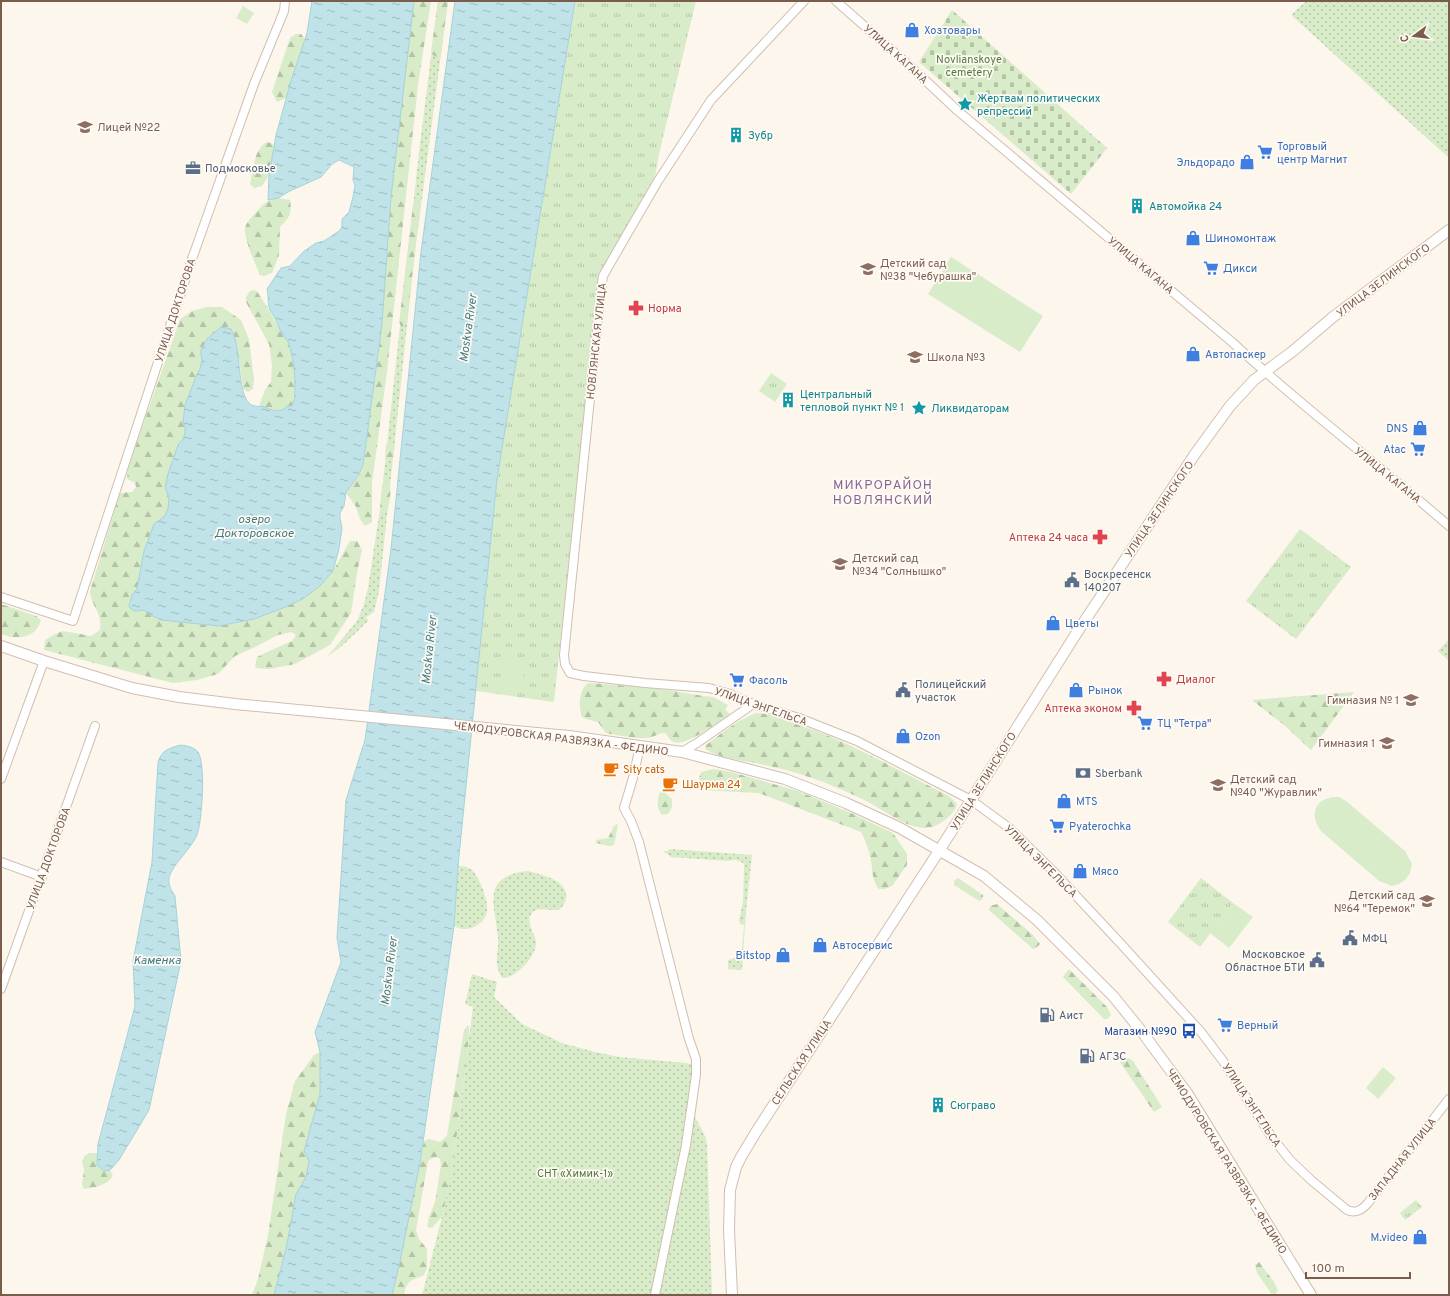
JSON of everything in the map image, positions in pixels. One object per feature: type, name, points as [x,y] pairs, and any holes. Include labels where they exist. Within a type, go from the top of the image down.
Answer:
[{"type":"street","name":"УЛИЦА ДОКТОРОВА","points":[[1,598],[73,621],[192,259],[254,84],[284,11],[285,1]]},
{"type":"street","name":"НОВЛЯНСКАЯ УЛИЦА","points":[[570,673],[565,664],[566,635],[603,276],[658,181],[711,100],[804,1]]},
{"type":"street","name":"УЛИЦА КАГАНА","points":[[836,1],[911,67],[958,111],[1232,342],[1264,372],[1449,526]]},
{"type":"street","name":"УЛИЦА ЗЕЛИНСКОГО","points":[[939,851],[1076,634],[1195,454],[1230,406],[1254,380],[1293,351],[1345,308],[1449,230]]},
{"type":"street","name":"ЧЕМОДУРОВСКАЯ РАЗВЯЗКА - ФЕДИНО","points":[[1,646],[132,688],[179,697],[235,704],[517,731],[682,752],[785,779],[900,828],[984,876],[1031,915],[1113,996],[1140,1028],[1187,1093],[1308,1291]]},
{"type":"street","points":[[1,779],[44,661]]},
{"type":"street","name":"УЛИЦА ЭНГЕЛЬСА","points":[[570,673],[645,683],[709,688],[752,704],[799,718],[857,741],[970,800],[1008,827],[1053,871],[1122,945],[1213,1047],[1271,1136],[1290,1160],[1342,1207],[1351,1212]]},
{"type":"street","points":[[733,696],[739,700],[744,711]]},
{"type":"street","points":[[682,752],[744,711],[752,704]]},
{"type":"street","name":"УЛИЦА ДОКТОРОВА","points":[[1,989],[95,726]]},
{"type":"street","points":[[640,746],[633,778],[624,808],[639,842],[696,1059],[696,1075],[686,1145],[655,1295]]},
{"type":"street","name":"СЕЛЬСКАЯ УЛИЦА","points":[[732,1295],[729,1198],[733,1178],[741,1156],[939,851]]},
{"type":"street","points":[[1,862],[42,877]]},
{"type":"street","name":"ЗАПАДНАЯ УЛИЦА","points":[[1351,1212],[1358,1211],[1368,1203],[1449,1099]]},
{"type":"green space","points":[[414,1],[431,1],[418,85],[387,372],[372,483],[372,522],[365,526],[360,519],[356,507],[346,492],[358,476],[363,465],[382,324],[391,197]]},
{"type":"green space","points":[[438,1],[448,1],[414,259],[379,591],[374,612],[365,618],[369,620],[343,645],[327,657],[357,621],[364,604],[368,588],[380,509],[419,152]]},
{"type":"green space","points":[[438,1],[448,1],[441,52],[437,57],[431,52]]},
{"type":"green space","points":[[575,1],[696,1],[659,154],[654,182],[599,276],[554,702],[476,691],[497,479]]},
{"type":"green space","points":[[1306,1],[1449,1],[1449,158],[1291,15]]},
{"type":"green space","points":[[243,6],[254,13],[247,24],[236,18]]},
{"type":"green space","name":"Novlianskoye cemetery","points":[[952,10],[1107,148],[1071,194],[919,62]]},
{"type":"green space","points":[[296,34],[301,34],[305,39],[286,98],[277,102],[272,92],[290,38]]},
{"type":"green space","points":[[267,142],[274,146],[269,175],[262,186],[254,188],[250,184],[255,160],[259,149]]},
{"type":"green space","points":[[278,198],[290,200],[291,209],[288,218],[280,227],[279,255],[272,273],[264,276],[260,275],[253,258],[246,237],[245,228],[251,218],[265,203]]},
{"type":"green space","points":[[414,202],[419,202],[420,206],[407,323],[402,327],[399,323],[413,205]]},
{"type":"green space","points":[[951,257],[1043,316],[1020,352],[928,294]]},
{"type":"green space","points":[[256,290],[287,341],[294,361],[295,389],[293,402],[291,406],[286,409],[278,411],[259,406],[265,390],[271,382],[272,366],[269,344],[246,302],[246,297],[250,291]]},
{"type":"green space","points":[[207,307],[222,307],[241,320],[249,339],[254,379],[253,389],[248,392],[243,389],[239,359],[201,356],[202,361],[200,370],[197,374],[185,433],[183,439],[178,445],[165,488],[169,497],[168,509],[164,517],[154,524],[144,551],[137,589],[132,595],[144,610],[161,620],[219,626],[254,619],[304,598],[320,586],[333,571],[350,541],[357,541],[362,550],[351,613],[330,645],[295,664],[269,669],[256,668],[255,666],[257,657],[292,641],[296,635],[291,632],[278,635],[235,656],[218,674],[197,680],[173,683],[44,650],[45,640],[63,631],[91,636],[100,630],[100,619],[92,601],[90,591],[120,493],[132,492],[136,487],[135,483],[127,479],[128,468],[180,319],[192,311]]},
{"type":"green space","points":[[771,373],[787,384],[775,402],[759,391]]},
{"type":"green space","points":[[392,442],[395,446],[393,457],[390,461],[385,458],[386,444]]},
{"type":"green space","points":[[386,481],[388,481],[390,487],[390,495],[388,510],[383,513],[380,509],[382,486]]},
{"type":"green space","points":[[1300,529],[1351,567],[1296,639],[1246,601]]},
{"type":"green space","points":[[1,604],[36,616],[41,620],[39,626],[35,631],[25,636],[13,637],[1,634]]},
{"type":"green space","points":[[1449,639],[1449,661],[1438,651]]},
{"type":"green space","points":[[505,661],[525,664],[521,691],[501,688]]},
{"type":"green space","points":[[588,683],[655,688],[713,697],[728,705],[725,710],[730,714],[703,732],[679,743],[670,740],[665,733],[643,738],[626,737],[606,733],[598,722],[582,717],[580,699],[582,690]]},
{"type":"green space","points":[[1354,692],[1311,750],[1284,725],[1252,700]]},
{"type":"green space","points":[[756,713],[780,718],[814,730],[854,747],[949,796],[957,804],[949,817],[940,824],[925,828],[917,827],[893,817],[855,796],[820,781],[796,773],[756,763],[726,758],[705,749],[706,745],[730,727],[742,719]]},
{"type":"green space","points":[[714,769],[731,772],[798,791],[851,813],[893,833],[907,854],[907,865],[892,886],[885,889],[879,889],[873,878],[871,860],[861,832],[759,793],[706,790],[701,787],[699,779],[701,772]]},
{"type":"green space","points":[[663,791],[672,799],[672,807],[668,814],[662,815],[658,807],[658,801],[660,792]]},
{"type":"green space","points":[[1332,797],[1339,797],[1346,801],[1405,851],[1412,864],[1410,873],[1406,879],[1399,884],[1392,886],[1379,881],[1321,831],[1315,820],[1315,810],[1321,802]]},
{"type":"green space","points":[[617,824],[614,845],[609,846],[596,843],[596,840],[608,838],[614,826]]},
{"type":"green space","points":[[669,849],[752,855],[742,970],[728,969],[728,960],[735,958],[737,953],[742,950],[744,925],[740,924],[739,920],[743,902],[744,864],[735,860],[729,861],[671,857],[663,851],[668,851]]},
{"type":"green space","points":[[458,866],[466,867],[473,871],[481,885],[487,902],[487,912],[484,919],[478,925],[467,929],[461,929],[454,926]]},
{"type":"green space","points":[[528,871],[553,879],[559,883],[566,893],[566,899],[560,909],[539,909],[532,913],[529,920],[536,943],[533,955],[524,966],[513,975],[502,978],[498,971],[497,965],[498,938],[494,894],[497,885],[503,879],[513,874]]},
{"type":"green space","points":[[958,878],[983,895],[983,899],[979,901],[954,885],[954,881]]},
{"type":"green space","points":[[1201,878],[1233,903],[1200,947],[1168,922]]},
{"type":"green space","points":[[1233,903],[1253,917],[1229,948],[1210,933]]},
{"type":"green space","points":[[997,904],[1033,935],[1040,944],[1036,948],[1033,949],[989,910],[990,906]]},
{"type":"green space","points":[[1068,970],[1070,970],[1107,1007],[1111,1015],[1107,1019],[1104,1019],[1063,977]]},
{"type":"green space","name":"СНТ «Химик-1»","points":[[472,974],[497,982],[494,997],[522,1024],[562,1043],[619,1057],[696,1065],[691,1109],[705,1136],[707,1145],[712,1295],[422,1295],[442,1217],[453,1165],[473,1007],[465,1004]]},
{"type":"green space","points":[[468,1026],[469,1038],[453,1165],[442,1217],[432,1228],[427,1227],[435,1202],[441,1165],[440,1159],[437,1157],[428,1161],[416,1230],[419,1239],[427,1249],[427,1268],[424,1275],[413,1279],[409,1283],[404,1295],[392,1295],[424,1141],[429,1139],[440,1142],[447,1136],[464,1030]]},
{"type":"green space","points":[[320,1052],[320,1094],[304,1151],[309,1161],[306,1177],[296,1194],[286,1249],[274,1295],[252,1295],[258,1279],[268,1235],[286,1114],[295,1081],[314,1055]]},
{"type":"green space","points":[[1124,1058],[1128,1058],[1133,1061],[1162,1107],[1154,1112],[1120,1062]]},
{"type":"green space","points":[[1383,1067],[1396,1078],[1378,1099],[1366,1088]]},
{"type":"green space","points":[[89,1153],[97,1153],[97,1165],[104,1171],[110,1170],[113,1176],[100,1186],[84,1189],[82,1185],[84,1170],[82,1161]]},
{"type":"green space","points":[[1416,1200],[1422,1207],[1405,1220],[1400,1213]]},
{"type":"green space","points":[[1259,1262],[1274,1282],[1278,1291],[1275,1294],[1271,1293],[1257,1273],[1255,1265]]},
{"type":"water","name":"озеро Докторовское","points":[[312,1],[414,1],[391,197],[382,324],[363,465],[358,476],[346,492],[344,506],[340,513],[342,528],[339,549],[333,571],[320,586],[304,598],[288,606],[254,619],[219,626],[161,620],[144,610],[134,611],[129,606],[132,595],[137,589],[144,551],[154,524],[164,517],[168,509],[169,497],[165,488],[178,445],[183,439],[185,433],[183,422],[185,405],[200,369],[202,360],[201,350],[207,339],[221,327],[231,329],[237,347],[243,390],[250,404],[277,411],[282,410],[287,406],[292,406],[295,394],[295,376],[291,351],[287,340],[281,332],[270,310],[267,289],[281,268],[290,266],[303,252],[316,243],[324,241],[339,231],[342,227],[342,219],[349,212],[353,197],[355,185],[353,180],[354,167],[339,160],[332,164],[321,177],[278,198],[268,200],[269,175],[276,135],[291,81],[307,33]]},
{"type":"water","name":"Moskva River","points":[[455,1],[575,1],[497,479],[458,866],[454,926],[420,1163],[392,1295],[274,1295],[286,1249],[296,1194],[306,1177],[309,1161],[304,1151],[320,1094],[320,1052],[315,1032],[341,962],[337,938],[346,800],[365,740],[391,549],[421,252]]},
{"type":"water","name":"Каменка","points":[[181,745],[188,746],[198,752],[203,780],[202,806],[197,835],[173,869],[169,879],[170,886],[175,896],[181,961],[149,1110],[119,1160],[110,1170],[104,1171],[97,1165],[98,1144],[135,1006],[133,961],[152,862],[158,762],[166,750]]},
{"type":"place","name":"Хозтовары","points":[[912,30]]},
{"type":"place","name":"Жертвам политических репрессий","points":[[965,104]]},
{"type":"place","name":"Лицей №22","points":[[85,127]]},
{"type":"place","name":"Зубр","points":[[736,135]]},
{"type":"place","name":"Торговый центр Магнит","points":[[1265,152]]},
{"type":"place","name":"Эльдорадо","points":[[1247,162]]},
{"type":"place","name":"Подмосковье","points":[[193,168]]},
{"type":"place","name":"Автомойка 24","points":[[1137,206]]},
{"type":"place","name":"Шиномонтаж","points":[[1193,238]]},
{"type":"place","name":"Дикси","points":[[1211,268]]},
{"type":"place","name":"Детский сад №38 \"Чебурашка\"","points":[[868,269]]},
{"type":"place","name":"Норма","points":[[636,308]]},
{"type":"place","name":"Автопаскер","points":[[1193,354]]},
{"type":"place","name":"Школа №3","points":[[915,357]]},
{"type":"place","name":"Центральный тепловой пункт № 1","points":[[788,400]]},
{"type":"place","name":"Ликвидаторам","points":[[919,408]]},
{"type":"place","name":"DNS","points":[[1420,428]]},
{"type":"place","name":"Atac","points":[[1418,449]]},
{"type":"place","name":"Аптека 24 часа","points":[[1100,537]]},
{"type":"place","name":"Детский сад №34 \"Солнышко\"","points":[[840,564]]},
{"type":"place","name":"Воскресенск 140207","points":[[1072,580]]},
{"type":"place","name":"Цветы","points":[[1053,623]]},
{"type":"place","name":"Диалог","points":[[1164,679]]},
{"type":"place","name":"Фасоль","points":[[737,680]]},
{"type":"place","name":"Полицейский участок","points":[[903,690]]},
{"type":"place","name":"Рынок","points":[[1076,690]]},
{"type":"place","name":"Гимназия № 1","points":[[1411,700]]},
{"type":"place","name":"Аптека эконом","points":[[1134,708]]},
{"type":"place","name":"ТЦ \"Тетра\"","points":[[1145,723]]},
{"type":"place","name":"Ozon","points":[[903,736]]},
{"type":"place","name":"Гимназия 1","points":[[1387,743]]},
{"type":"place","name":"Sity cats","points":[[611,769]]},
{"type":"place","name":"Sberbank","points":[[1083,773]]},
{"type":"place","name":"Шаурма 24","points":[[670,784]]},
{"type":"place","name":"Детский сад №40 \"Журавлик\"","points":[[1218,785]]},
{"type":"place","name":"MTS","points":[[1064,801]]},
{"type":"place","name":"Pyaterochka","points":[[1057,826]]},
{"type":"place","name":"Мясо","points":[[1080,871]]},
{"type":"place","name":"Детский сад №64 \"Теремок\"","points":[[1427,901]]},
{"type":"place","name":"МФЦ","points":[[1350,938]]},
{"type":"place","name":"Автосервис","points":[[820,945]]},
{"type":"place","name":"Bitstop","points":[[783,955]]},
{"type":"place","name":"Московское Областное БТИ","points":[[1317,960]]},
{"type":"place","name":"Аист","points":[[1047,1015]]},
{"type":"place","name":"Верный","points":[[1225,1025]]},
{"type":"place","name":"Магазин №90","points":[[1189,1031]]},
{"type":"place","name":"АГЗС","points":[[1087,1056]]},
{"type":"place","name":"Сюграво","points":[[938,1105]]},
{"type":"place","name":"M.video","points":[[1420,1237]]},
{"type":"district","name":"МИКРОРАЙОН НОВЛЯНСКИЙ","points":[[883,492]]}]
